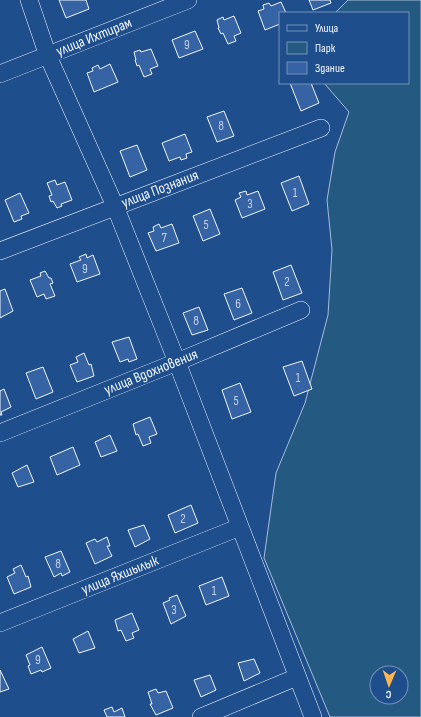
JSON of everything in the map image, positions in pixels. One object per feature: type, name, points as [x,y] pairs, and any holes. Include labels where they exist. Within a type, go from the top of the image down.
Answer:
[{"type":"street","points":[[29,0],[48,56],[115,206],[177,362],[313,717]]},
{"type":"street","name":"улица Ихтирам","points":[[0,74],[188,0]]},
{"type":"street","name":"улица Познания","points":[[0,251],[321,128]]},
{"type":"street","name":"улица Вдохновения","points":[[0,433],[177,362],[301,310]]},
{"type":"street","name":"улица Яхшылык","points":[[0,623],[240,527]]},
{"type":"street","points":[[201,717],[297,677]]},
{"type":"green space","points":[[348,0],[421,0],[421,717],[330,717],[264,558],[276,473],[305,403],[328,315],[332,250],[327,200],[335,152],[349,112],[325,84],[409,84],[409,12],[336,12]]},
{"type":"building","points":[[59,0],[86,0],[89,9],[66,18]]},
{"type":"building","points":[[309,0],[330,0],[331,3],[313,10]]},
{"type":"building","points":[[281,2],[286,12],[279,12],[279,24],[265,30],[258,11],[264,9],[263,5],[269,3],[271,6]]},
{"type":"building","points":[[234,16],[241,33],[234,36],[236,41],[228,44],[223,33],[221,34],[218,28],[217,20],[223,17],[224,20]]},
{"type":"building","points":[[195,31],[203,49],[179,58],[172,40]]},
{"type":"building","points":[[151,49],[158,66],[150,69],[152,74],[144,77],[139,65],[137,66],[134,52],[140,50],[141,52]]},
{"type":"building","points":[[110,64],[118,82],[94,92],[87,73],[93,71],[92,68],[98,65],[100,69]]},
{"type":"building","points":[[290,84],[311,84],[319,103],[301,111]]},
{"type":"building","points":[[224,111],[234,136],[217,142],[207,117]]},
{"type":"building","points":[[185,134],[192,152],[186,154],[187,158],[181,160],[180,157],[169,161],[162,143]]},
{"type":"building","points":[[137,145],[147,170],[130,177],[120,151]]},
{"type":"building","points":[[299,176],[309,204],[292,211],[281,183]]},
{"type":"building","points":[[55,180],[57,185],[65,182],[72,200],[61,204],[62,206],[57,208],[53,201],[51,202],[49,196],[52,195],[47,183]]},
{"type":"building","points":[[246,191],[247,195],[258,191],[265,209],[242,218],[235,200],[241,197],[239,193]]},
{"type":"building","points":[[20,193],[29,213],[21,216],[22,219],[14,222],[5,200]]},
{"type":"building","points":[[210,209],[220,234],[203,241],[193,216]]},
{"type":"building","points":[[159,224],[161,228],[172,224],[179,243],[156,251],[148,233],[154,231],[153,227]]},
{"type":"building","points":[[86,254],[87,258],[93,255],[100,274],[77,282],[70,264],[81,260],[79,257]]},
{"type":"building","points":[[291,265],[302,293],[283,300],[273,272]]},
{"type":"building","points":[[45,271],[53,283],[50,284],[55,296],[46,299],[44,294],[37,297],[30,280],[41,276],[40,273]]},
{"type":"building","points":[[242,288],[252,313],[234,320],[224,294]]},
{"type":"building","points":[[5,289],[13,311],[0,318],[0,291]]},
{"type":"building","points":[[199,307],[208,330],[192,335],[183,313]]},
{"type":"building","points":[[129,337],[137,359],[129,362],[128,359],[120,362],[112,342]]},
{"type":"building","points":[[84,353],[89,365],[91,364],[94,376],[77,382],[70,365],[78,362],[76,357]]},
{"type":"building","points":[[302,361],[312,389],[294,396],[283,367]]},
{"type":"building","points":[[43,367],[53,392],[36,399],[26,373]]},
{"type":"building","points":[[240,383],[251,412],[232,419],[222,390]]},
{"type":"building","points":[[4,389],[11,407],[1,412],[2,415],[0,415],[0,391]]},
{"type":"building","points":[[150,417],[157,434],[149,437],[151,443],[143,446],[138,434],[136,435],[133,424]]},
{"type":"building","points":[[110,435],[117,451],[101,457],[95,442]]},
{"type":"building","points":[[73,447],[80,465],[57,475],[50,457]]},
{"type":"building","points":[[27,465],[34,482],[18,487],[12,473]]},
{"type":"building","points":[[191,505],[198,523],[175,533],[168,515]]},
{"type":"building","points":[[144,525],[150,539],[135,547],[128,530]]},
{"type":"building","points":[[107,537],[110,546],[107,546],[112,556],[95,564],[86,543],[95,539],[97,542]]},
{"type":"building","points":[[61,551],[70,572],[62,576],[61,573],[54,577],[45,557]]},
{"type":"building","points":[[21,565],[26,577],[28,576],[31,587],[14,594],[7,577],[15,573],[13,569]]},
{"type":"building","points":[[222,577],[229,596],[206,605],[199,586]]},
{"type":"building","points":[[177,595],[186,616],[171,624],[163,603],[170,600],[169,598]]},
{"type":"building","points":[[132,613],[139,630],[132,633],[134,638],[126,641],[121,630],[118,631],[115,620]]},
{"type":"building","points":[[88,631],[95,648],[79,653],[73,639]]},
{"type":"building","points":[[42,647],[51,668],[42,672],[41,670],[31,674],[28,666],[30,665],[26,655]]},
{"type":"building","points":[[254,659],[260,673],[244,681],[238,663]]},
{"type":"building","points":[[0,670],[9,689],[0,692]]},
{"type":"building","points":[[210,675],[216,690],[201,697],[194,680]]},
{"type":"building","points":[[156,689],[158,693],[166,691],[173,708],[156,715],[150,704],[152,704],[148,692]]},
{"type":"building","points":[[112,707],[114,712],[122,708],[125,717],[107,717],[104,710]]}]
